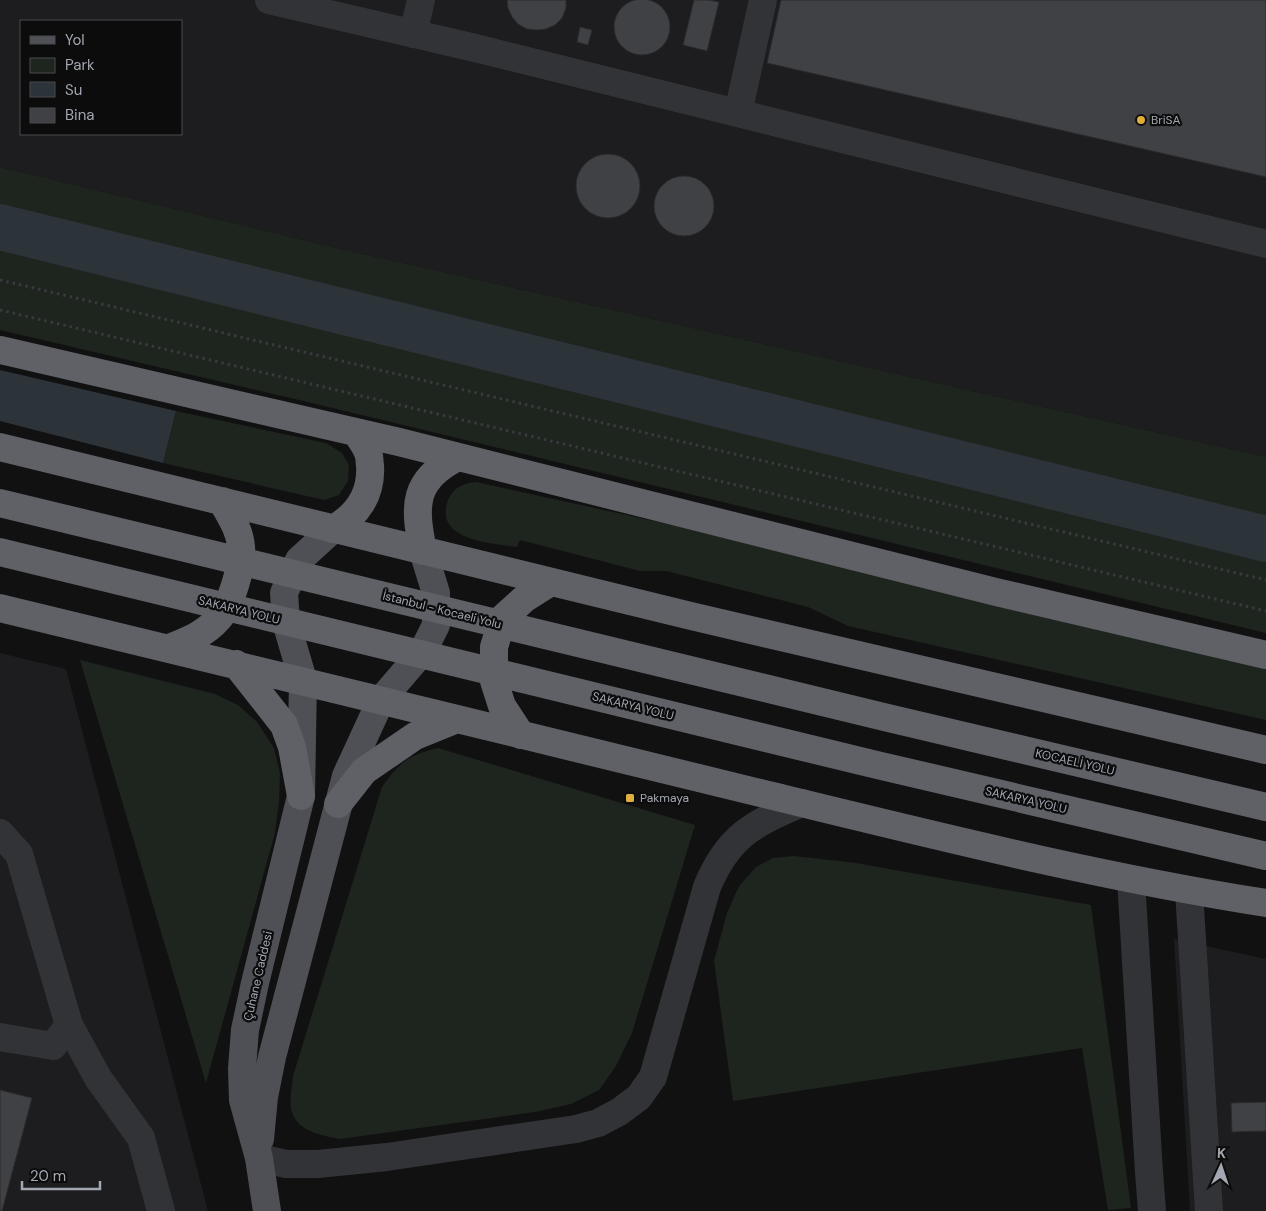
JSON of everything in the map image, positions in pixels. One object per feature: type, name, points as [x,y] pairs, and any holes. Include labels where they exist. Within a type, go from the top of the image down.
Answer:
[{"type":"highway","points":[[0,350],[356,432],[996,592],[1266,655]]},
{"type":"highway","points":[[332,528],[344,523],[353,515],[360,506],[369,487],[369,453],[356,432]]},
{"type":"highway","points":[[0,447],[551,582],[1266,750]]},
{"type":"highway","points":[[423,551],[418,522],[418,500],[425,482],[441,465],[458,457]]},
{"type":"highway","points":[[169,648],[199,635],[220,618],[235,587],[241,548],[236,524],[222,501]]},
{"type":"highway","name":"İstanbul - Kocaeli Yolu","points":[[0,503],[884,717]]},
{"type":"highway","name":"SAKARYA YOLU","points":[[0,552],[878,765],[1266,856]]},
{"type":"highway","points":[[521,735],[502,706],[494,681],[494,647],[502,618],[524,599],[551,582]]},
{"type":"highway","points":[[0,608],[303,680],[802,803],[1131,880],[1266,903]]},
{"type":"highway","points":[[236,664],[284,725],[292,747],[301,796]]},
{"type":"highway","name":"KOCAELİ YOLU","points":[[884,717],[1266,807]]},
{"type":"highway","points":[[338,804],[364,772],[415,736],[456,719]]},
{"type":"highway","points":[[1189,891],[1266,912]]},
{"type":"main road","points":[[303,680],[286,622],[284,593],[299,560],[332,528]]},
{"type":"main road","points":[[382,700],[423,651],[436,625],[436,593],[423,551]]},
{"type":"main road","name":"Çuhane Caddesi","points":[[266,1211],[258,1158],[243,1100],[242,1068],[245,1030],[301,796],[303,680]]},
{"type":"main road","name":"Çuhane Caddesi","points":[[258,1158],[264,1097],[272,1057],[338,804],[346,776],[382,700]]},
{"type":"street","points":[[269,0],[738,113],[1266,244]]},
{"type":"street","points":[[413,34],[421,0]]},
{"type":"street","points":[[738,113],[763,0]]},
{"type":"street","points":[[258,1158],[286,1164],[318,1164],[387,1157],[561,1132],[598,1123],[620,1112],[640,1097],[652,1077],[707,887],[715,866],[741,835],[762,821],[802,803]]},
{"type":"street","points":[[0,833],[19,854],[69,1025],[98,1078],[141,1138],[161,1211]]},
{"type":"street","points":[[1131,880],[1152,1211]]},
{"type":"street","points":[[1189,891],[1209,1211]]},
{"type":"street","points":[[0,1037],[53,1046],[69,1025]]},
{"type":"path","points":[[0,280],[1266,580]]},
{"type":"path","points":[[0,310],[1266,611]]},
{"type":"shaded area","points":[[0,0],[1266,0],[1266,457],[341,249],[0,167]]},
{"type":"shaded area","points":[[0,653],[66,669],[208,1211],[0,1211]]},
{"type":"shaded area","points":[[1174,939],[1266,959],[1266,1211],[1190,1211]]},
{"type":"green space","points":[[0,167],[341,249],[1266,457],[1266,633],[299,400],[0,330]]},
{"type":"green space","points":[[176,411],[326,443],[342,453],[349,465],[348,481],[339,495],[324,500],[163,463]]},
{"type":"green space","points":[[476,482],[686,528],[1266,668],[1266,720],[848,626],[808,607],[666,571],[640,571],[520,540],[517,547],[480,541],[457,532],[449,524],[446,514],[448,500],[453,492],[463,485]]},
{"type":"green space","points":[[80,660],[215,694],[238,705],[257,722],[274,748],[280,773],[275,833],[206,1083]]},
{"type":"green space","points":[[438,748],[695,825],[632,1033],[616,1066],[599,1090],[571,1104],[535,1112],[340,1139],[320,1135],[301,1126],[293,1115],[291,1101],[293,1076],[382,787],[394,771],[406,761],[419,754]]},
{"type":"green space","points":[[794,856],[856,863],[1091,905],[1131,1208],[1108,1210],[1082,1048],[733,1101],[714,961],[727,913],[739,886],[756,867],[773,858]]},
{"type":"water","points":[[0,370],[176,411],[163,463],[0,421]]},
{"type":"building","points":[[636,-1],[648,-1],[658,3],[666,11],[670,27],[666,43],[658,51],[648,55],[636,55],[626,51],[618,43],[614,33],[614,21],[618,11],[626,3]]},
{"type":"building","points":[[507,0],[566,0],[566,8],[562,18],[555,25],[546,29],[527,29],[518,24],[512,17]]},
{"type":"building","points":[[694,0],[719,2],[707,51],[683,45]]},
{"type":"building","name":"BriSA","points":[[781,0],[1266,0],[1266,177],[767,63]]},
{"type":"building","points":[[580,27],[592,30],[588,45],[577,42]]},
{"type":"building","points":[[608,154],[620,156],[631,163],[638,174],[640,186],[638,198],[631,209],[620,216],[608,218],[596,216],[585,209],[578,198],[576,186],[578,174],[585,163],[596,156]]},
{"type":"building","points":[[678,176],[690,176],[706,184],[712,194],[714,206],[712,218],[706,228],[690,236],[678,236],[662,228],[654,212],[654,200],[662,184]]},
{"type":"building","points":[[0,1090],[32,1098],[2,1211],[0,1211]]},
{"type":"building","points":[[1266,1102],[1266,1131],[1232,1132],[1231,1103]]},
{"type":"waterway","points":[[0,227],[1266,539]]},
{"type":"place","name":"BriSA","points":[[1141,120]]},
{"type":"place","name":"Pakmaya","points":[[630,798]]}]
